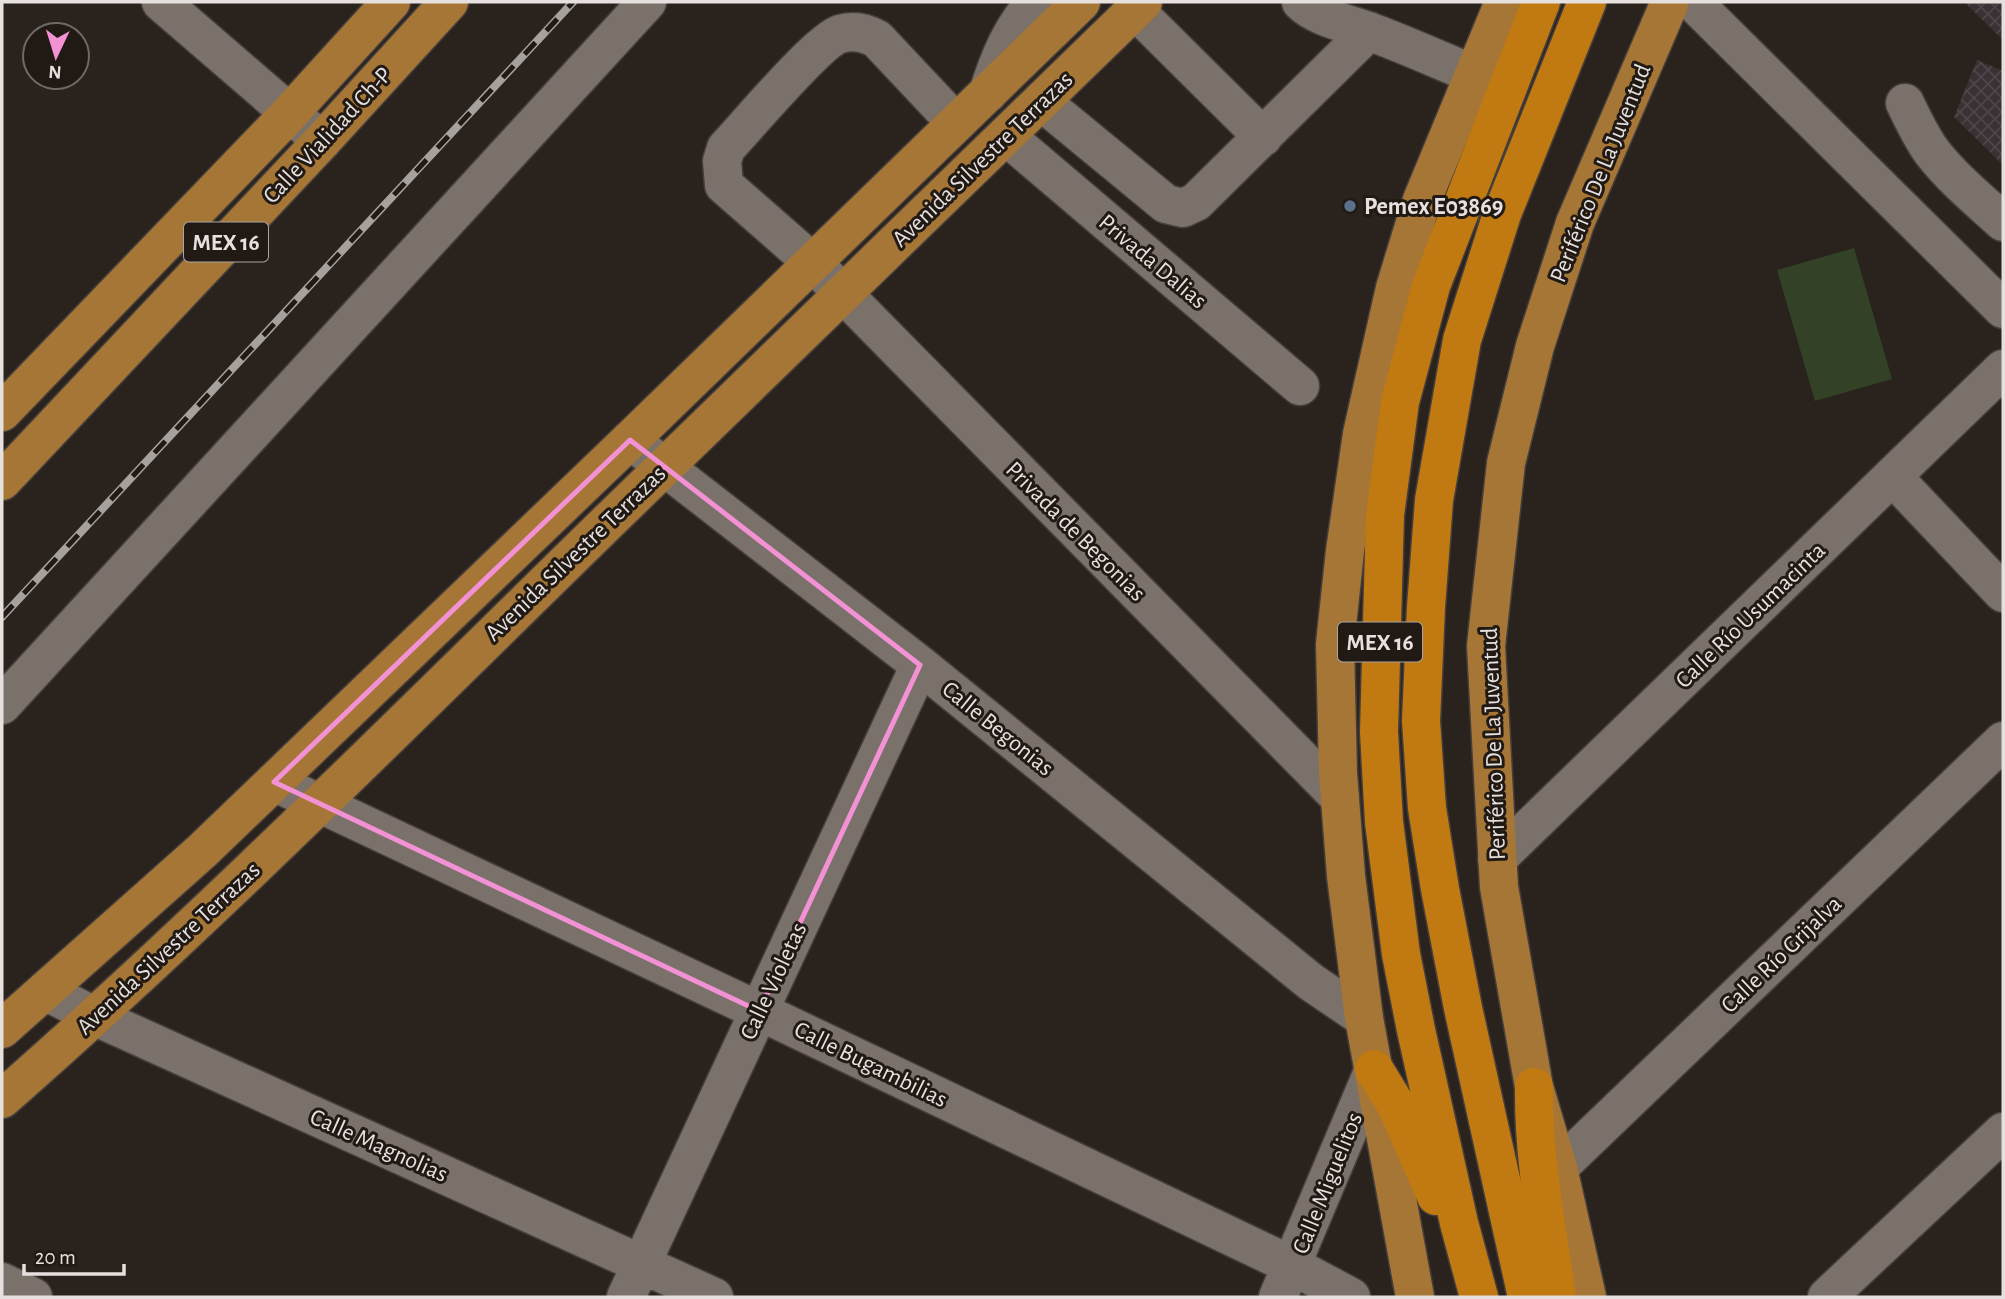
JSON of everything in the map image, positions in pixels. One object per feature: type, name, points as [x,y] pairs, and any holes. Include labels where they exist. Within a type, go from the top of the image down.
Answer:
[{"type":"highway","name":"MEX 16","points":[[1472,1288],[1401,954],[1384,822],[1379,732],[1384,515],[1400,402],[1431,286],[1541,2]]},
{"type":"highway","name":"MEX 16","points":[[1527,1297],[1463,1009],[1429,821],[1421,721],[1426,607],[1434,500],[1462,340],[1502,214],[1587,2]]},
{"type":"highway","points":[[1374,1069],[1396,1105],[1435,1195],[1459,1223]]},
{"type":"highway","points":[[1534,1087],[1537,1165],[1557,1297]]},
{"type":"main road","name":"Calle Vialidad Ch-P","points":[[2,412],[289,114],[391,2]]},
{"type":"main road","name":"Calle Vialidad Ch-P","points":[[2,481],[449,2]]},
{"type":"main road","name":"Avenida Silvestre Terrazas","points":[[2,1029],[202,851],[1081,2]]},
{"type":"main road","points":[[1415,1297],[1364,1018],[1346,876],[1340,798],[1335,644],[1362,434],[1395,288],[1422,200],[1504,2]]},
{"type":"main road","name":"Periférico De La Juventud","points":[[1587,1297],[1558,1168],[1534,1087],[1499,887],[1486,646],[1506,463],[1535,346],[1574,223],[1670,2]]},
{"type":"main road","name":"Avenida Silvestre Terrazas","points":[[2,1099],[96,1017],[321,803],[1139,6]]},
{"type":"street","points":[[161,2],[322,141]]},
{"type":"street","points":[[2,705],[647,2]]},
{"type":"street","points":[[988,93],[1001,52],[1018,21],[1035,2]]},
{"type":"street","points":[[1301,2],[1306,7],[1343,24],[1369,31],[1473,74]]},
{"type":"street","points":[[1693,2],[2003,309]]},
{"type":"street","points":[[1139,6],[1263,137]]},
{"type":"street","points":[[1042,102],[1166,204],[1183,208],[1196,202],[1369,31]]},
{"type":"street","name":"Privada de Begonias","points":[[957,123],[877,38],[867,33],[839,34],[818,50],[726,148],[722,161],[724,185],[813,262],[1340,798]]},
{"type":"street","points":[[1905,103],[1932,152],[1946,169],[2003,222]]},
{"type":"street","name":"Privada Dalias","points":[[1006,136],[1300,386]]},
{"type":"street","name":"Calle Río Usumacinta","points":[[1497,859],[2003,369]]},
{"type":"street","name":"Calle Begonias","points":[[630,440],[920,665],[1311,982],[1364,1018]]},
{"type":"street","points":[[1893,477],[2003,593]]},
{"type":"street","name":"Calle Violetas","points":[[634,1281],[920,665]]},
{"type":"street","name":"Calle Río Grijalva","points":[[1558,1168],[2003,741]]},
{"type":"street","name":"Calle Bugambilias","points":[[274,782],[759,1010],[1285,1282],[1351,1297]]},
{"type":"street","name":"Calle Magnolias","points":[[45,991],[634,1281],[714,1297]]},
{"type":"street","name":"Calle Miguelitos","points":[[1285,1282],[1374,1069]]},
{"type":"street","points":[[1826,1297],[2003,1132]]},
{"type":"street","points":[[2,1282],[33,1297]]},
{"type":"highlighted area","points":[[630,440],[920,665],[759,1011],[274,782]]},
{"type":"green space","points":[[1854,248],[1892,379],[1815,401],[1777,270]]},
{"type":"building","points":[[1964,2],[2003,2],[2003,40]]},
{"type":"building","points":[[1977,60],[2003,71],[2003,165],[1954,117]]},
{"type":"railway","points":[[2,617],[573,2]]},
{"type":"place","name":"Pemex E03869","points":[[1350,206]]}]
